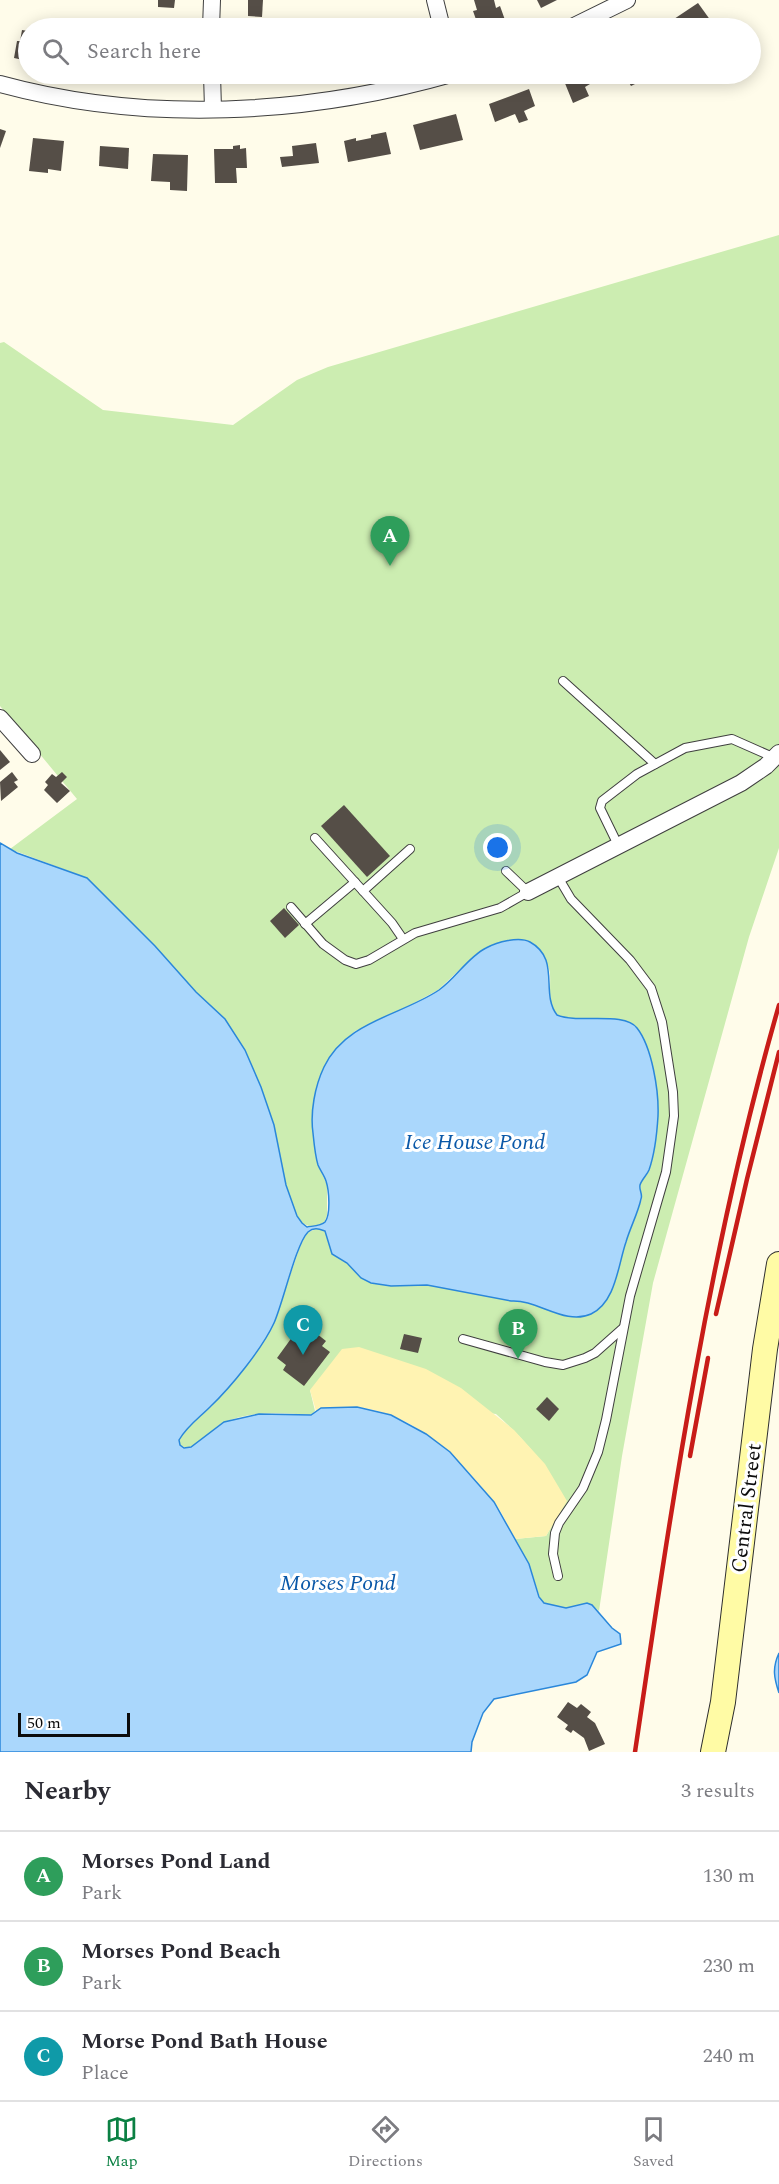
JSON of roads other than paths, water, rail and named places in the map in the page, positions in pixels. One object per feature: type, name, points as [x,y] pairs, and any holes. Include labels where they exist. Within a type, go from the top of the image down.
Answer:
[{"type":"main road","name":"Central Street","points":[[713,1752],[723,1702],[765,1349],[779,1264]]},
{"type":"street","points":[[211,18],[212,0]]},
{"type":"street","points":[[435,0],[440,18]]},
{"type":"street","points":[[590,18],[627,0]]},
{"type":"street","points":[[0,84],[60,97],[108,103],[213,109],[282,106],[327,101],[409,84]]},
{"type":"street","points":[[212,84],[213,109]]},
{"type":"street","points":[[0,718],[32,754]]},
{"type":"street","points":[[528,892],[741,783],[777,755]]},
{"type":"lane","points":[[563,681],[655,764]]},
{"type":"lane","points":[[618,845],[600,808],[602,801],[637,774],[685,748],[732,739],[777,755]]},
{"type":"lane","points":[[315,838],[392,923],[403,939]]},
{"type":"lane","points":[[363,891],[410,849]]},
{"type":"lane","points":[[291,907],[323,944],[351,963],[362,963],[425,929],[501,908],[528,892],[506,871]]},
{"type":"lane","points":[[558,877],[571,898],[630,960],[651,988],[662,1022],[673,1092],[674,1128],[669,1158],[622,1329],[598,1452],[583,1488],[559,1523],[555,1533],[553,1554],[558,1576]]},
{"type":"lane","points":[[305,924],[355,882]]},
{"type":"lane","points":[[463,1339],[563,1365],[595,1353],[622,1329]]},
{"type":"water","name":"Morses Pond","points":[[0,843],[17,853],[87,878],[155,946],[196,992],[225,1019],[245,1050],[261,1087],[274,1125],[286,1185],[297,1216],[307,1227],[325,1222],[328,1213],[328,1190],[316,1157],[312,1116],[318,1082],[324,1067],[346,1039],[375,1021],[439,990],[473,957],[486,948],[508,940],[530,942],[545,957],[550,997],[557,1015],[622,1020],[631,1023],[642,1036],[654,1070],[657,1094],[658,1116],[653,1157],[649,1170],[640,1185],[642,1196],[640,1204],[615,1282],[606,1301],[599,1308],[591,1314],[571,1317],[521,1301],[427,1285],[391,1286],[371,1283],[361,1278],[347,1263],[332,1254],[325,1231],[312,1229],[299,1248],[278,1314],[262,1344],[227,1389],[189,1426],[179,1440],[180,1445],[184,1448],[191,1447],[224,1422],[259,1414],[311,1415],[321,1408],[357,1407],[391,1415],[426,1434],[450,1452],[494,1502],[529,1564],[539,1597],[544,1603],[566,1608],[587,1603],[592,1605],[620,1634],[621,1644],[597,1652],[587,1675],[576,1682],[494,1699],[483,1713],[472,1742],[471,1752],[0,1752]]},
{"type":"water","points":[[779,1653],[779,1693],[774,1673]]},
{"type":"railway","points":[[635,1752],[678,1470],[712,1282],[754,1097],[779,1005]]},
{"type":"railway","points":[[716,1314],[779,1052]]},
{"type":"railway","points":[[690,1456],[708,1358]]},
{"type":"place","name":"Morses Pond Land","points":[[390,566]]},
{"type":"place","name":"Morse Pond Bath House","points":[[303,1355]]},
{"type":"place","name":"Morses Pond Beach","points":[[518,1359]]},
{"type":"water label","name":"Ice House Pond","points":[[475,1141]]}]
